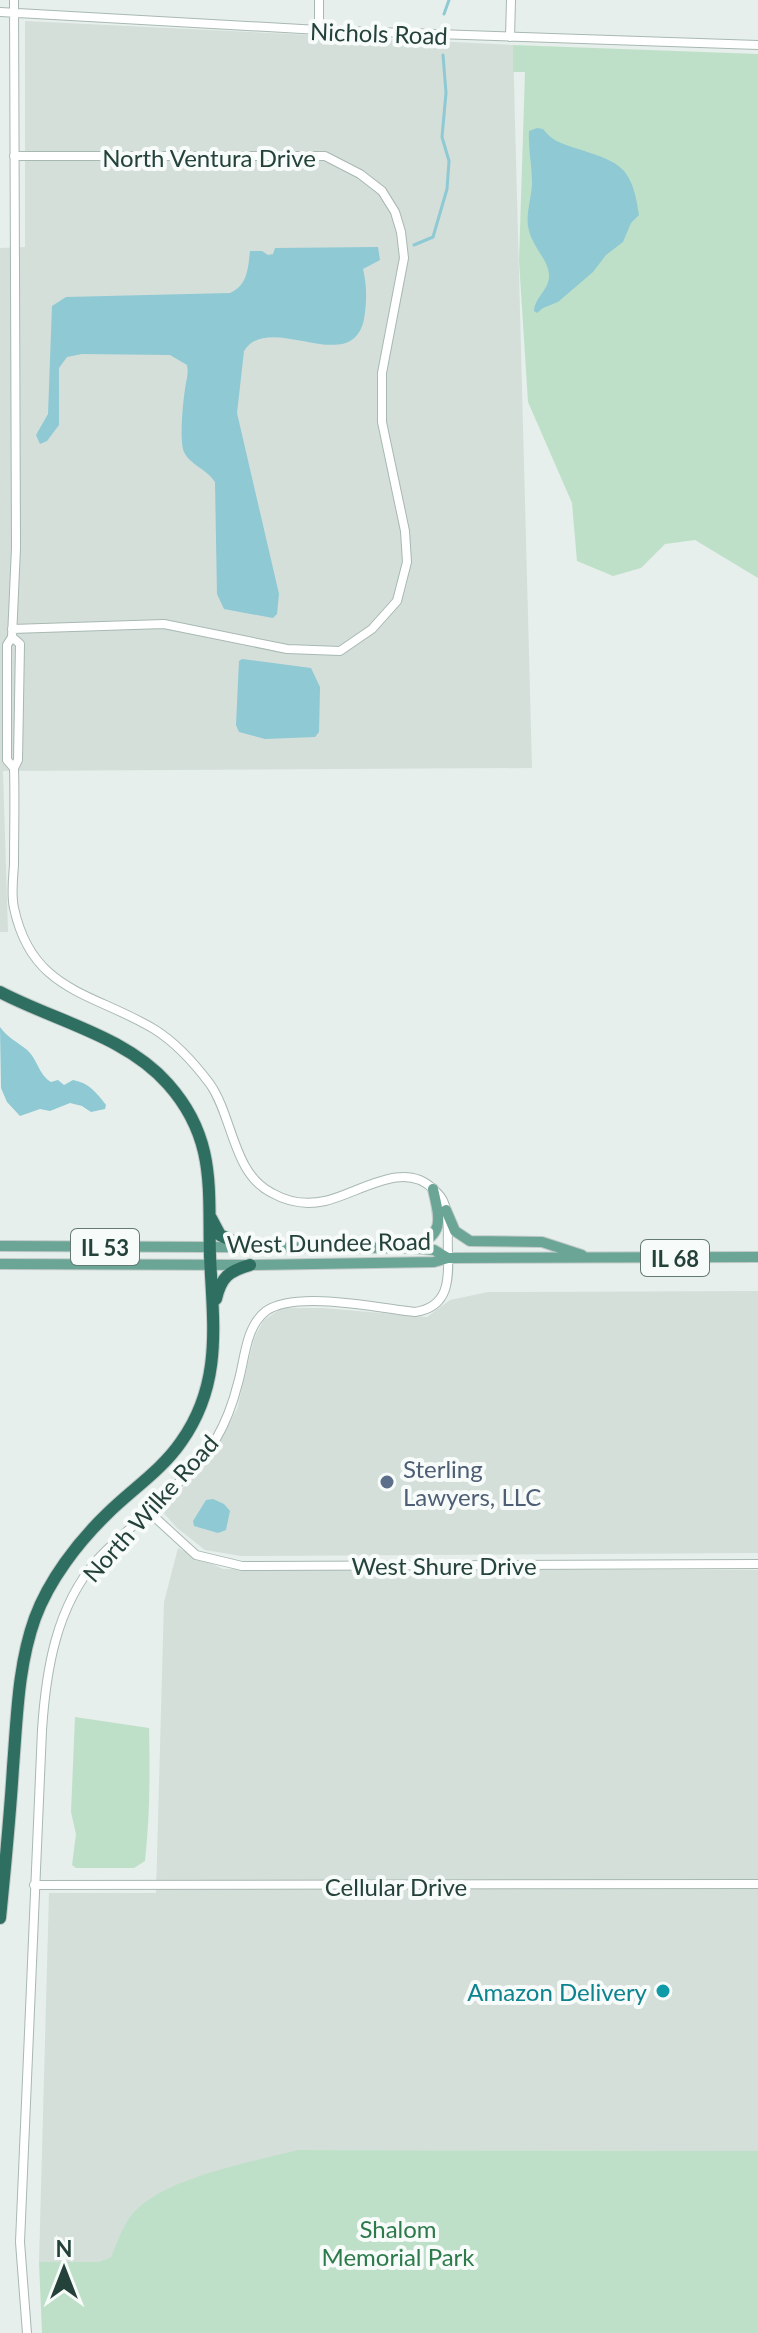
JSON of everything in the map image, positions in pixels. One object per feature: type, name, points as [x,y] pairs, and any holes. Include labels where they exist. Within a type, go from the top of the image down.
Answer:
[{"type":"highway","points":[[0,992],[122,1048],[145,1063],[182,1101],[209,1168],[214,1306],[212,1367],[202,1406],[192,1426],[161,1466],[106,1514],[82,1541],[35,1617],[22,1668],[0,1918]]},
{"type":"highway","points":[[210,1216],[220,1235],[247,1248]]},
{"type":"highway","points":[[214,1306],[223,1278],[231,1271],[250,1265]]},
{"type":"main road","points":[[414,1248],[432,1237],[439,1223],[433,1189]]},
{"type":"main road","points":[[446,1210],[455,1231],[470,1241],[542,1242],[591,1258]]},
{"type":"main road","name":"IL 53","points":[[0,1246],[210,1248]]},
{"type":"main road","name":"West Dundee Road","points":[[210,1248],[414,1248],[434,1250],[448,1258]]},
{"type":"main road","name":"West Dundee Road","points":[[211,1264],[434,1262],[448,1258],[758,1257]]},
{"type":"main road","name":"IL 68","points":[[4,1264],[211,1264]]},
{"type":"street","points":[[14,0],[16,548],[12,633],[7,645],[7,760],[14,768],[13,905],[23,939],[40,964],[69,989],[154,1030],[182,1052],[211,1086],[243,1162],[256,1181],[269,1192],[295,1202],[313,1203],[402,1177],[427,1183],[433,1189]]},
{"type":"street","points":[[319,0],[319,30]]},
{"type":"street","points":[[510,37],[511,0]]},
{"type":"street","name":"Nichols Road","points":[[0,12],[319,30],[758,45]]},
{"type":"street","name":"North Ventura Drive","points":[[12,633],[164,624],[287,649],[340,651],[372,629],[397,601],[407,562],[405,531],[382,422],[382,373],[404,258],[397,220],[382,191],[360,174],[325,156],[14,156]]},
{"type":"street","name":"North Wilke Road","points":[[27,2333],[20,2242],[34,1885],[44,1687],[56,1638],[73,1595],[96,1561],[197,1464],[215,1439],[230,1411],[249,1337],[255,1323],[266,1312],[292,1301],[415,1312],[437,1306],[444,1295],[448,1258],[446,1210],[441,1197],[433,1189]]},
{"type":"street","name":"West Shure Drive","points":[[149,1512],[196,1555],[242,1566],[758,1564]]},
{"type":"street","name":"Cellular Drive","points":[[34,1885],[758,1884]]},
{"type":"shaded area","points":[[25,21],[513,45],[532,768],[3,771],[8,932],[0,932],[0,248],[25,247]]},
{"type":"shaded area","points":[[758,1291],[758,1553],[241,1556],[205,1550],[177,1528],[162,1511],[212,1455],[237,1409],[254,1338],[264,1320],[282,1308],[323,1308],[427,1317],[450,1300],[488,1292]]},
{"type":"shaded area","points":[[178,1548],[223,1569],[758,1570],[758,2151],[298,2150],[111,2257],[98,2262],[39,2262],[49,1893],[156,1893],[164,1602]]},
{"type":"green space","points":[[513,45],[758,54],[758,578],[695,540],[665,544],[641,568],[613,576],[577,561],[572,503],[528,402],[519,261],[525,72],[513,72]]},
{"type":"green space","points":[[75,1717],[149,1728],[145,1861],[134,1868],[76,1868],[72,1865],[76,1834],[71,1812]]},
{"type":"green space","name":"Shalom Memorial Park","points":[[298,2150],[758,2151],[758,2333],[42,2333],[39,2262],[98,2262],[111,2257],[133,2213],[147,2200],[210,2172]]},
{"type":"water","points":[[543,129],[558,142],[619,166],[632,184],[639,215],[631,223],[623,242],[606,255],[593,272],[558,302],[537,313],[535,306],[546,286],[549,271],[528,226],[532,182],[529,131]]},
{"type":"water","points":[[378,247],[380,260],[363,269],[366,306],[356,336],[344,344],[327,345],[272,337],[256,340],[244,351],[237,413],[279,594],[277,614],[273,618],[224,609],[217,594],[215,482],[194,464],[183,446],[187,365],[170,355],[82,354],[67,357],[59,368],[59,425],[47,441],[40,444],[36,435],[48,414],[52,306],[66,297],[230,293],[244,281],[250,251],[262,251],[268,255],[273,254],[275,248]]},
{"type":"water","points":[[239,661],[311,668],[320,687],[319,732],[315,737],[265,739],[239,732],[236,725]]},
{"type":"water","points":[[0,1027],[30,1053],[47,1079],[51,1082],[58,1080],[64,1085],[73,1080],[84,1083],[99,1096],[106,1105],[105,1109],[91,1112],[70,1103],[50,1111],[40,1109],[20,1116],[7,1102],[1,1088]]},
{"type":"water","points":[[213,1499],[230,1511],[226,1530],[218,1533],[194,1526],[193,1521],[206,1500]]},
{"type":"waterway","points":[[444,14],[449,0]]},
{"type":"waterway","points":[[414,245],[433,237],[447,189],[449,161],[442,137],[446,93],[443,55]]},
{"type":"place","name":"Sterling Lawyers, LLC","points":[[387,1482]]},
{"type":"place","name":"Amazon Delivery","points":[[663,1991]]}]
